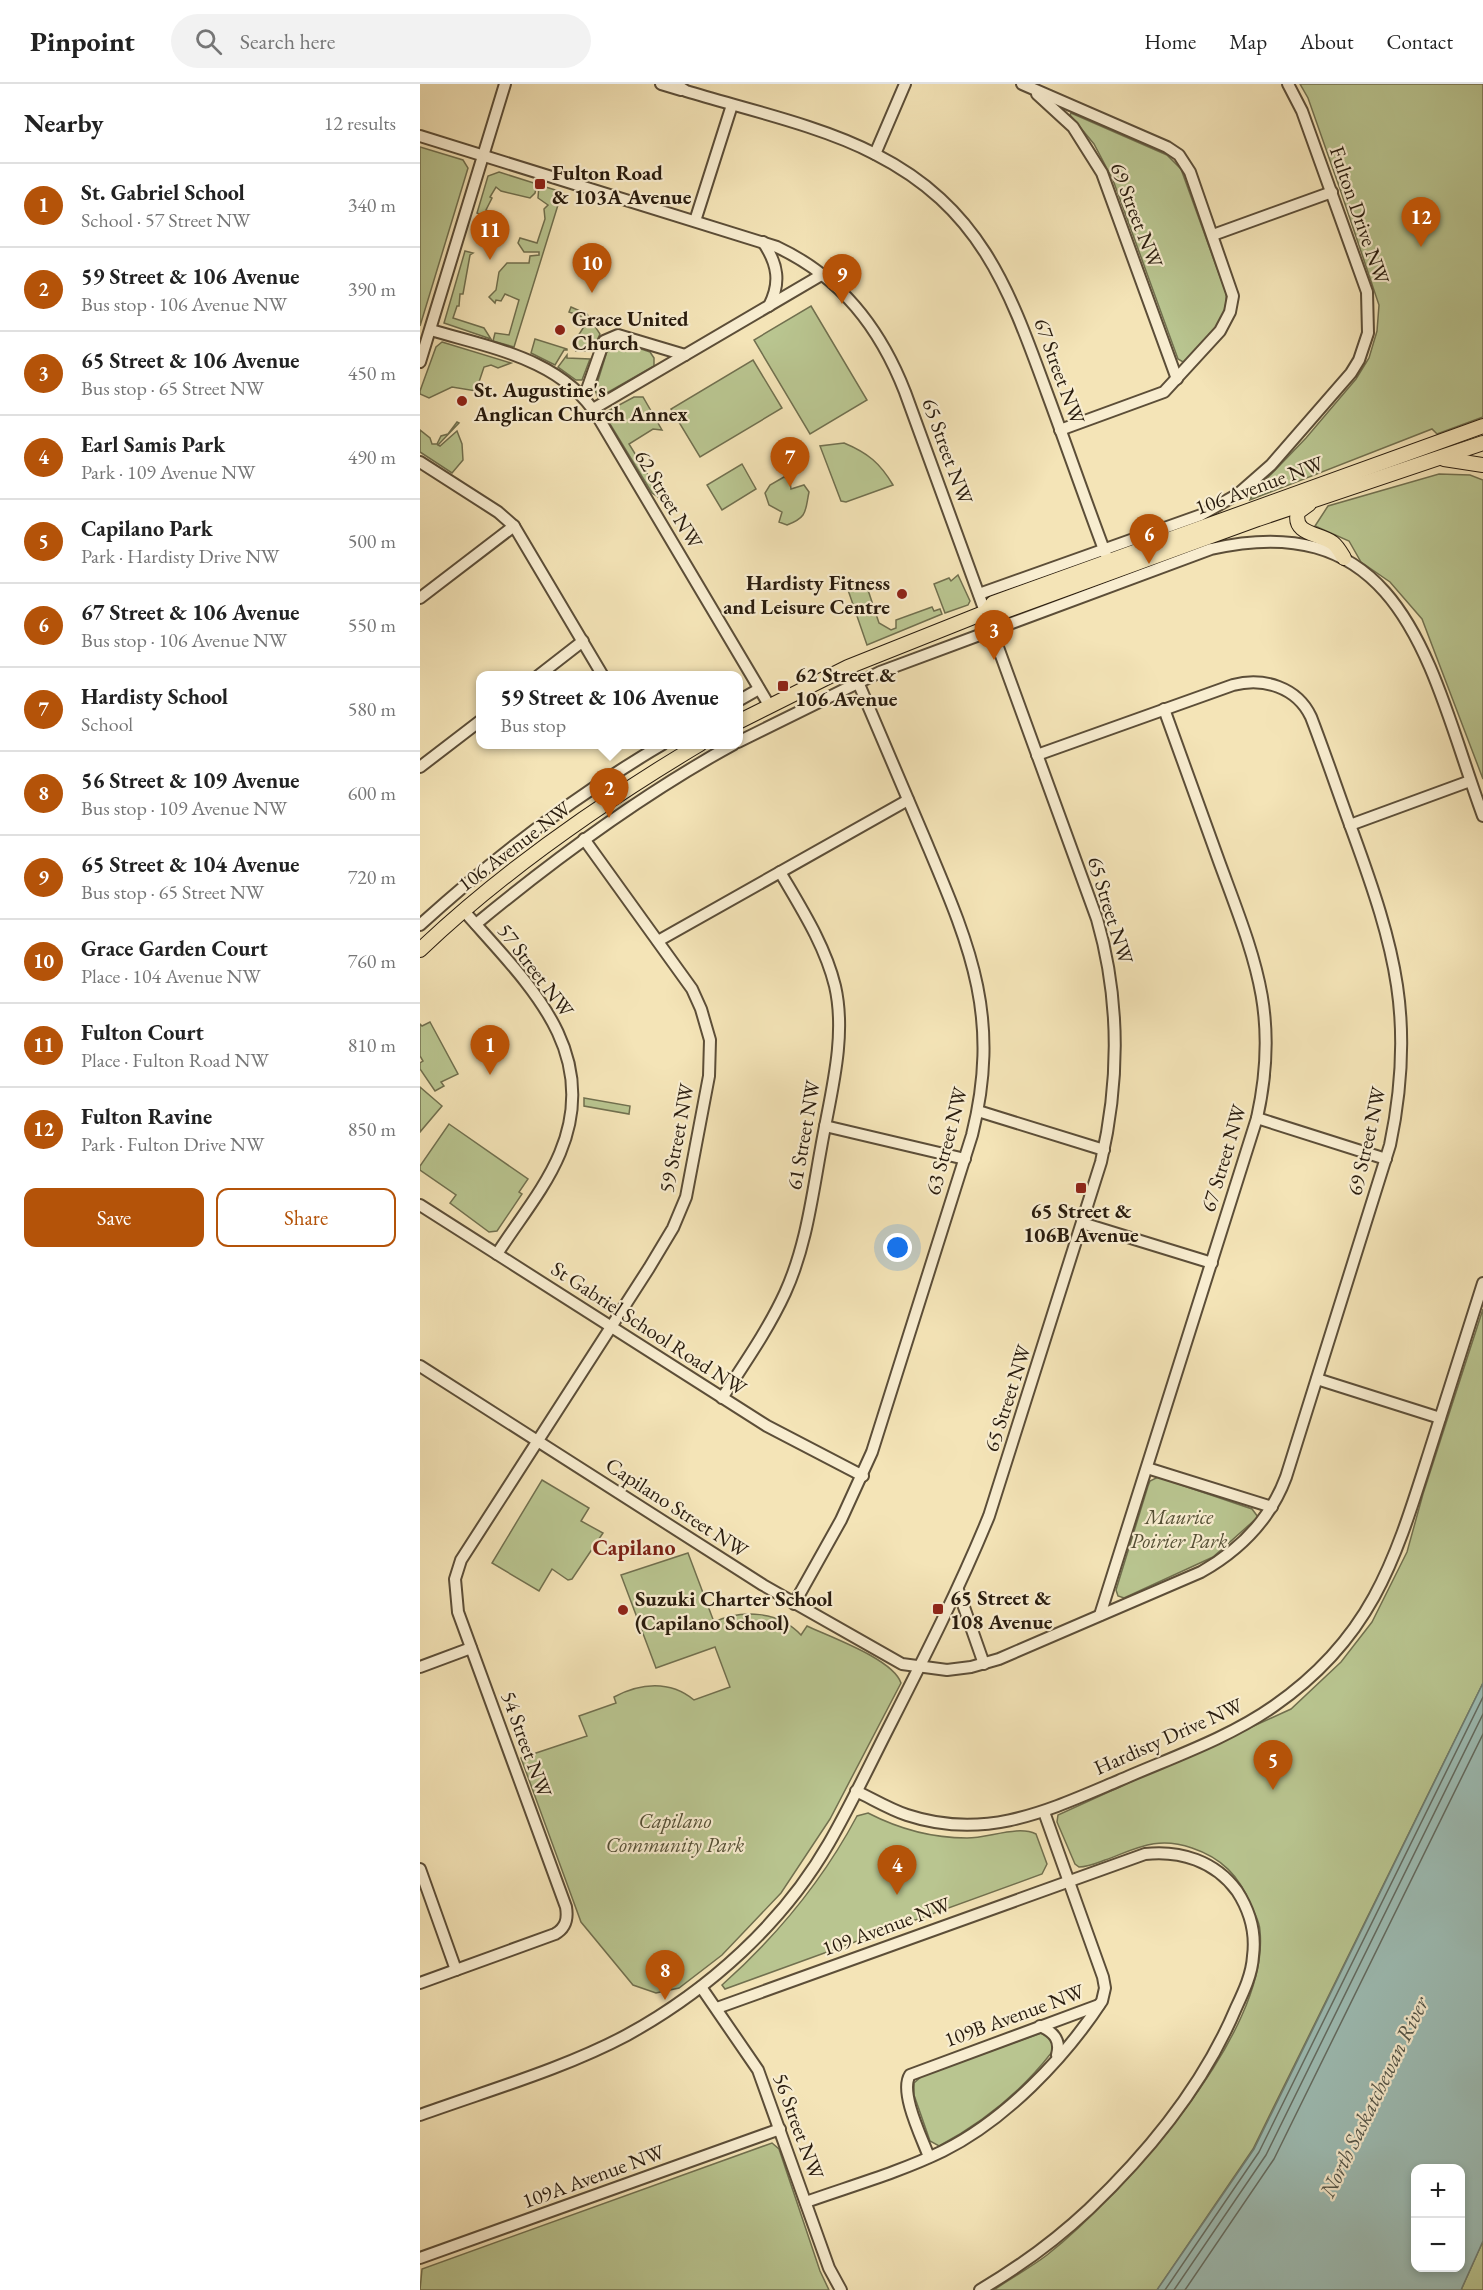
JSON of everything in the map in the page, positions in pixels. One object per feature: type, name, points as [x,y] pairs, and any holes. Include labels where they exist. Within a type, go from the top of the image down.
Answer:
[{"type":"main road","name":"106 Avenue NW","points":[[1110,567],[1483,426]]},
{"type":"main road","name":"106 Avenue NW","points":[[743,719],[848,666],[986,612],[993,603],[1110,567],[1483,443]]},
{"type":"main road","points":[[1439,458],[1483,465]]},
{"type":"main road","points":[[1315,500],[1298,512],[1298,522],[1307,532],[1331,541],[1344,558]]},
{"type":"main road","name":"106 Avenue NW","points":[[420,950],[464,911],[572,827],[692,749]]},
{"type":"street","points":[[420,362],[505,84]]},
{"type":"street","points":[[662,84],[686,91]]},
{"type":"street","points":[[675,84],[686,91]]},
{"type":"street","points":[[875,154],[905,84]]},
{"type":"street","name":"Fulton Drive NW","points":[[1110,567],[1245,489],[1271,465],[1341,385],[1359,360],[1368,333],[1369,304],[1332,192],[1302,111],[1288,84]]},
{"type":"street","points":[[1025,85],[1167,147],[1182,159],[1213,235],[1232,290],[1230,312],[1220,331],[1160,395],[1060,430]]},
{"type":"street","name":"69 Street NW","points":[[1025,85],[1073,127],[1102,173],[1177,379]]},
{"type":"street","name":"67 Street NW","points":[[686,91],[829,135],[875,154],[932,191],[970,231],[1000,275],[1017,312],[1110,567]]},
{"type":"street","points":[[695,221],[732,105]]},
{"type":"street","name":"65 Street NW","points":[[420,136],[763,242],[790,254],[823,274],[861,312],[890,357],[986,612],[1097,919],[1110,975],[1116,1062],[1111,1114],[1104,1150],[1011,1452],[988,1516],[957,1590],[920,1668],[856,1791]]},
{"type":"street","points":[[1213,235],[1332,192]]},
{"type":"street","points":[[763,242],[772,256],[777,271],[776,289],[769,306]]},
{"type":"street","points":[[593,409],[823,274]]},
{"type":"street","name":"62 Street NW","points":[[431,330],[530,360],[558,376],[584,398],[593,409],[769,705]]},
{"type":"street","points":[[584,398],[604,340],[610,336],[618,335],[685,355]]},
{"type":"street","points":[[420,462],[498,512],[514,526],[601,671]]},
{"type":"street","points":[[420,598],[514,526]]},
{"type":"street","points":[[992,629],[1110,567],[1258,541],[1296,542],[1344,558],[1380,586],[1413,628],[1483,816]]},
{"type":"street","name":"106 Avenue NW","points":[[979,594],[1110,567]]},
{"type":"street","name":"106 Avenue NW","points":[[743,740],[858,682],[992,629]]},
{"type":"street","points":[[543,671],[583,641]]},
{"type":"street","name":"63 Street NW","points":[[794,1604],[863,1476],[965,1159],[978,1111],[984,1043],[977,979],[960,923],[858,682]]},
{"type":"street","name":"69 Street NW","points":[[1100,1616],[1187,1579],[1222,1560],[1252,1534],[1272,1507],[1286,1478],[1386,1159],[1400,1078],[1402,1035],[1400,997],[1385,924],[1308,711],[1297,699],[1281,688],[1265,682],[1243,682],[1164,709]]},
{"type":"street","points":[[743,698],[759,689]]},
{"type":"street","points":[[1037,755],[1164,709]]},
{"type":"street","name":"67 Street NW","points":[[1100,1616],[1257,1118],[1264,1079],[1266,1039],[1261,985],[1251,949],[1164,709]]},
{"type":"street","points":[[420,767],[476,723]]},
{"type":"street","name":"106 Avenue NW","points":[[420,925],[494,861],[647,749]]},
{"type":"street","name":"106 Avenue NW","points":[[476,924],[584,839],[670,781],[726,749]]},
{"type":"street","points":[[1350,825],[1470,781]]},
{"type":"street","points":[[658,941],[908,800]]},
{"type":"street","name":"59 Street NW","points":[[455,1579],[461,1560],[667,1238],[686,1197],[709,1077],[710,1040],[701,1009],[692,989],[584,839]]},
{"type":"street","name":"61 Street NW","points":[[722,1398],[775,1313],[793,1274],[807,1224],[838,1040],[835,987],[822,949],[780,872]]},
{"type":"street","name":"57 Street NW","points":[[464,911],[550,1015],[565,1049],[571,1087],[570,1115],[560,1154],[497,1254]]},
{"type":"street","points":[[978,1111],[1104,1150]]},
{"type":"street","points":[[1257,1118],[1386,1159]]},
{"type":"street","points":[[825,1126],[965,1159]]},
{"type":"street","name":"St Gabriel School Road NW","points":[[420,1205],[722,1398],[800,1445],[863,1476]]},
{"type":"street","points":[[1083,1223],[1212,1263]]},
{"type":"street","name":"Hardisty Drive NW","points":[[856,1791],[907,1815],[948,1824],[989,1825],[1044,1812],[1236,1729],[1281,1701],[1327,1662],[1365,1614],[1391,1565],[1483,1283]]},
{"type":"street","name":"Capilano Street NW","points":[[420,1366],[794,1604],[902,1664],[947,1670],[984,1664],[1100,1616]]},
{"type":"street","points":[[1317,1379],[1440,1418]]},
{"type":"street","points":[[1147,1468],[1272,1507]]},
{"type":"street","name":"54 Street NW","points":[[455,1579],[458,1612],[566,1907],[566,1922],[555,1934],[456,1970]]},
{"type":"street","points":[[957,1590],[984,1664]]},
{"type":"street","points":[[420,1667],[471,1648]]},
{"type":"street","points":[[420,2115],[598,2049],[648,2022],[700,1987],[747,1947],[788,1901],[829,1843],[856,1791]]},
{"type":"street","points":[[1044,1812],[1104,1977],[1105,1992],[1099,2005]]},
{"type":"street","name":"109 Avenue NW","points":[[717,2008],[1144,1854],[1175,1854],[1202,1862],[1225,1878],[1246,1906],[1253,1932],[1252,1965],[1233,2015],[1212,2058],[1184,2100],[1150,2143],[1102,2196],[1031,2257],[980,2290]]},
{"type":"street","points":[[420,1869],[456,1970],[420,1983]]},
{"type":"street","name":"56 Street NW","points":[[700,1987],[755,2064],[829,2268],[841,2290]]},
{"type":"street","name":"109B Avenue NW","points":[[929,2157],[907,2095],[906,2083],[910,2075],[1099,2005]]},
{"type":"street","name":"109B Avenue NW","points":[[806,2202],[929,2157],[973,2134],[1003,2113],[1057,2056],[1099,2005]]},
{"type":"street","points":[[1040,2026],[1053,2033],[1057,2039],[1059,2049],[1057,2056]]},
{"type":"street","name":"109A Avenue NW","points":[[420,2259],[780,2129]]},
{"type":"green space","points":[[1300,84],[1483,84],[1483,417],[1437,434],[1432,429],[1250,500],[1253,493],[1306,438],[1356,379],[1369,358],[1377,331],[1379,305],[1308,98]]},
{"type":"green space","points":[[1071,113],[1167,155],[1181,169],[1226,293],[1224,313],[1215,330],[1188,360],[1183,362],[1178,359],[1113,180],[1094,144],[1070,115]]},
{"type":"green space","points":[[420,147],[463,160],[468,168],[420,326]]},
{"type":"green space","points":[[499,172],[537,184],[535,193],[530,198],[501,191],[496,187],[486,210],[490,212],[488,217],[477,213],[488,176]]},
{"type":"green space","points":[[539,185],[562,192],[514,347],[493,341],[495,333],[509,335],[519,300],[505,294],[501,301],[496,300],[495,303],[489,297],[496,290],[499,272],[507,263],[529,263],[530,256],[539,255],[539,252],[524,252],[518,243],[520,238],[537,243],[545,219],[544,209],[548,205],[538,198]]},
{"type":"green space","points":[[465,251],[473,253],[470,255],[463,294],[460,294],[459,306],[453,318],[484,328],[491,339],[444,323]]},
{"type":"green space","points":[[811,306],[867,400],[810,434],[754,340]]},
{"type":"green space","points":[[571,307],[587,314],[600,334],[592,351],[576,351],[578,336],[585,325],[580,323],[581,316],[569,312]]},
{"type":"green space","points":[[535,339],[567,350],[564,350],[555,365],[531,353]]},
{"type":"green space","points":[[442,342],[511,363],[498,368],[491,365],[484,367],[476,391],[452,387],[429,398],[420,394],[420,391],[436,347]]},
{"type":"green space","points":[[621,342],[650,352],[654,358],[654,366],[598,398],[595,390],[609,345]]},
{"type":"green space","points":[[567,355],[567,358],[590,359],[582,380],[576,380],[558,367]]},
{"type":"green space","points":[[753,360],[782,408],[700,457],[671,409]]},
{"type":"green space","points":[[634,397],[643,397],[662,430],[653,429],[629,444],[661,496],[658,497],[652,493],[607,419],[608,411]]},
{"type":"green space","points":[[457,422],[459,423],[438,445],[440,446],[457,431],[462,444],[463,460],[452,473],[420,452],[420,430],[430,438],[432,444],[437,444],[441,436],[448,434]]},
{"type":"green space","points":[[844,443],[873,460],[893,485],[846,502],[841,501],[820,446]]},
{"type":"green space","points":[[742,464],[756,489],[722,510],[707,485]]},
{"type":"green space","points":[[1439,474],[1470,475],[1483,480],[1483,779],[1422,619],[1390,582],[1361,562],[1349,541],[1315,526],[1328,506]]},
{"type":"green space","points":[[784,477],[790,481],[791,489],[804,485],[809,492],[806,509],[802,516],[787,525],[779,522],[782,512],[769,505],[765,493],[770,485]]},
{"type":"green space","points":[[958,575],[970,601],[968,605],[945,613],[934,584],[949,578],[951,581]]},
{"type":"green space","points":[[860,580],[862,585],[866,584],[879,623],[891,630],[896,628],[896,620],[932,607],[934,611],[940,609],[942,614],[867,645],[848,590],[856,587],[855,582]]},
{"type":"green space","points":[[430,1022],[458,1074],[441,1082],[444,1086],[435,1091],[420,1069],[420,1063],[423,1061],[420,1056],[420,1024],[422,1026]]},
{"type":"green space","points":[[420,1087],[442,1106],[420,1132]]},
{"type":"green space","points":[[584,1098],[630,1106],[629,1114],[584,1106]]},
{"type":"green space","points":[[449,1124],[528,1179],[519,1192],[522,1194],[497,1231],[489,1232],[450,1203],[456,1195],[420,1170],[420,1166]]},
{"type":"green space","points":[[1483,1309],[1483,1683],[1253,2149],[1157,2290],[994,2290],[1047,2255],[1078,2228],[1150,2153],[1185,2109],[1217,2063],[1241,2016],[1257,1972],[1260,1931],[1258,1921],[1241,1885],[1221,1863],[1192,1848],[1158,1843],[1092,1865],[1079,1867],[1075,1864],[1057,1822],[1058,1815],[1291,1709],[1341,1662],[1372,1622],[1407,1552],[1423,1494]]},
{"type":"green space","name":"Maurice Poirier Park","points":[[1158,1477],[1252,1509],[1258,1517],[1213,1557],[1124,1598],[1118,1596],[1116,1590],[1148,1486],[1150,1481]]},
{"type":"green space","points":[[542,1480],[589,1508],[581,1521],[603,1533],[572,1579],[568,1580],[552,1569],[539,1591],[492,1563]]},
{"type":"green space","name":"Capilano Community Park","points":[[688,1553],[714,1622],[748,1614],[782,1621],[801,1635],[807,1626],[874,1657],[896,1674],[901,1683],[830,1819],[781,1893],[722,1955],[679,1988],[656,1993],[633,1985],[581,1922],[521,1758],[587,1736],[579,1716],[616,1703],[614,1697],[624,1692],[644,1687],[665,1687],[675,1689],[694,1700],[730,1687],[715,1647],[656,1668],[621,1575]]},
{"type":"green space","points":[[868,1813],[904,1828],[942,1836],[967,1838],[1012,1831],[1029,1832],[1036,1834],[1047,1864],[1042,1874],[725,1989],[722,1985],[797,1907],[829,1863],[857,1816]]},
{"type":"green space","points":[[1041,2033],[1052,2039],[1052,2052],[1028,2080],[1001,2105],[956,2137],[939,2146],[930,2141],[914,2095],[914,2083],[922,2076]]},
{"type":"green space","points":[[772,2143],[779,2149],[820,2271],[829,2290],[420,2290],[422,2269]]},
{"type":"green space","points":[[1483,2241],[1483,2290],[1461,2290]]},
{"type":"water","name":"North Saskatchewan River","points":[[1483,1683],[1483,2241],[1461,2290],[1157,2290],[1254,2149]]},
{"type":"place","name":"Fulton Road & 103A Avenue","points":[[540,184]]},
{"type":"place","name":"Fulton Ravine","points":[[1421,247]]},
{"type":"place","name":"Fulton Court","points":[[490,260]]},
{"type":"place","name":"Grace Garden Court","points":[[592,293]]},
{"type":"place","name":"65 Street & 104 Avenue","points":[[842,304]]},
{"type":"place","name":"Grace United Church","points":[[560,330]]},
{"type":"place","name":"St. Augustine's Anglican Church Annex","points":[[462,401]]},
{"type":"place","name":"Hardisty School","points":[[790,487]]},
{"type":"place","name":"67 Street & 106 Avenue","points":[[1149,564]]},
{"type":"place","name":"Hardisty Fitness and Leisure Centre","points":[[902,594]]},
{"type":"place","name":"65 Street & 106 Avenue","points":[[994,660]]},
{"type":"place","name":"62 Street & 106 Avenue","points":[[783,686]]},
{"type":"place","name":"59 Street & 106 Avenue","points":[[609,818]]},
{"type":"place","name":"St. Gabriel School","points":[[490,1075]]},
{"type":"place","name":"65 Street & 106B Avenue","points":[[1081,1188]]},
{"type":"place","name":"65 Street & 108 Avenue","points":[[938,1609]]},
{"type":"place","name":"Suzuki Charter School (Capilano School)","points":[[623,1610]]},
{"type":"place","name":"Capilano Park","points":[[1273,1790]]},
{"type":"place","name":"Earl Samis Park","points":[[897,1895]]},
{"type":"place","name":"56 Street & 109 Avenue","points":[[665,2000]]},
{"type":"district","name":"Capilano","points":[[634,1547]]}]
